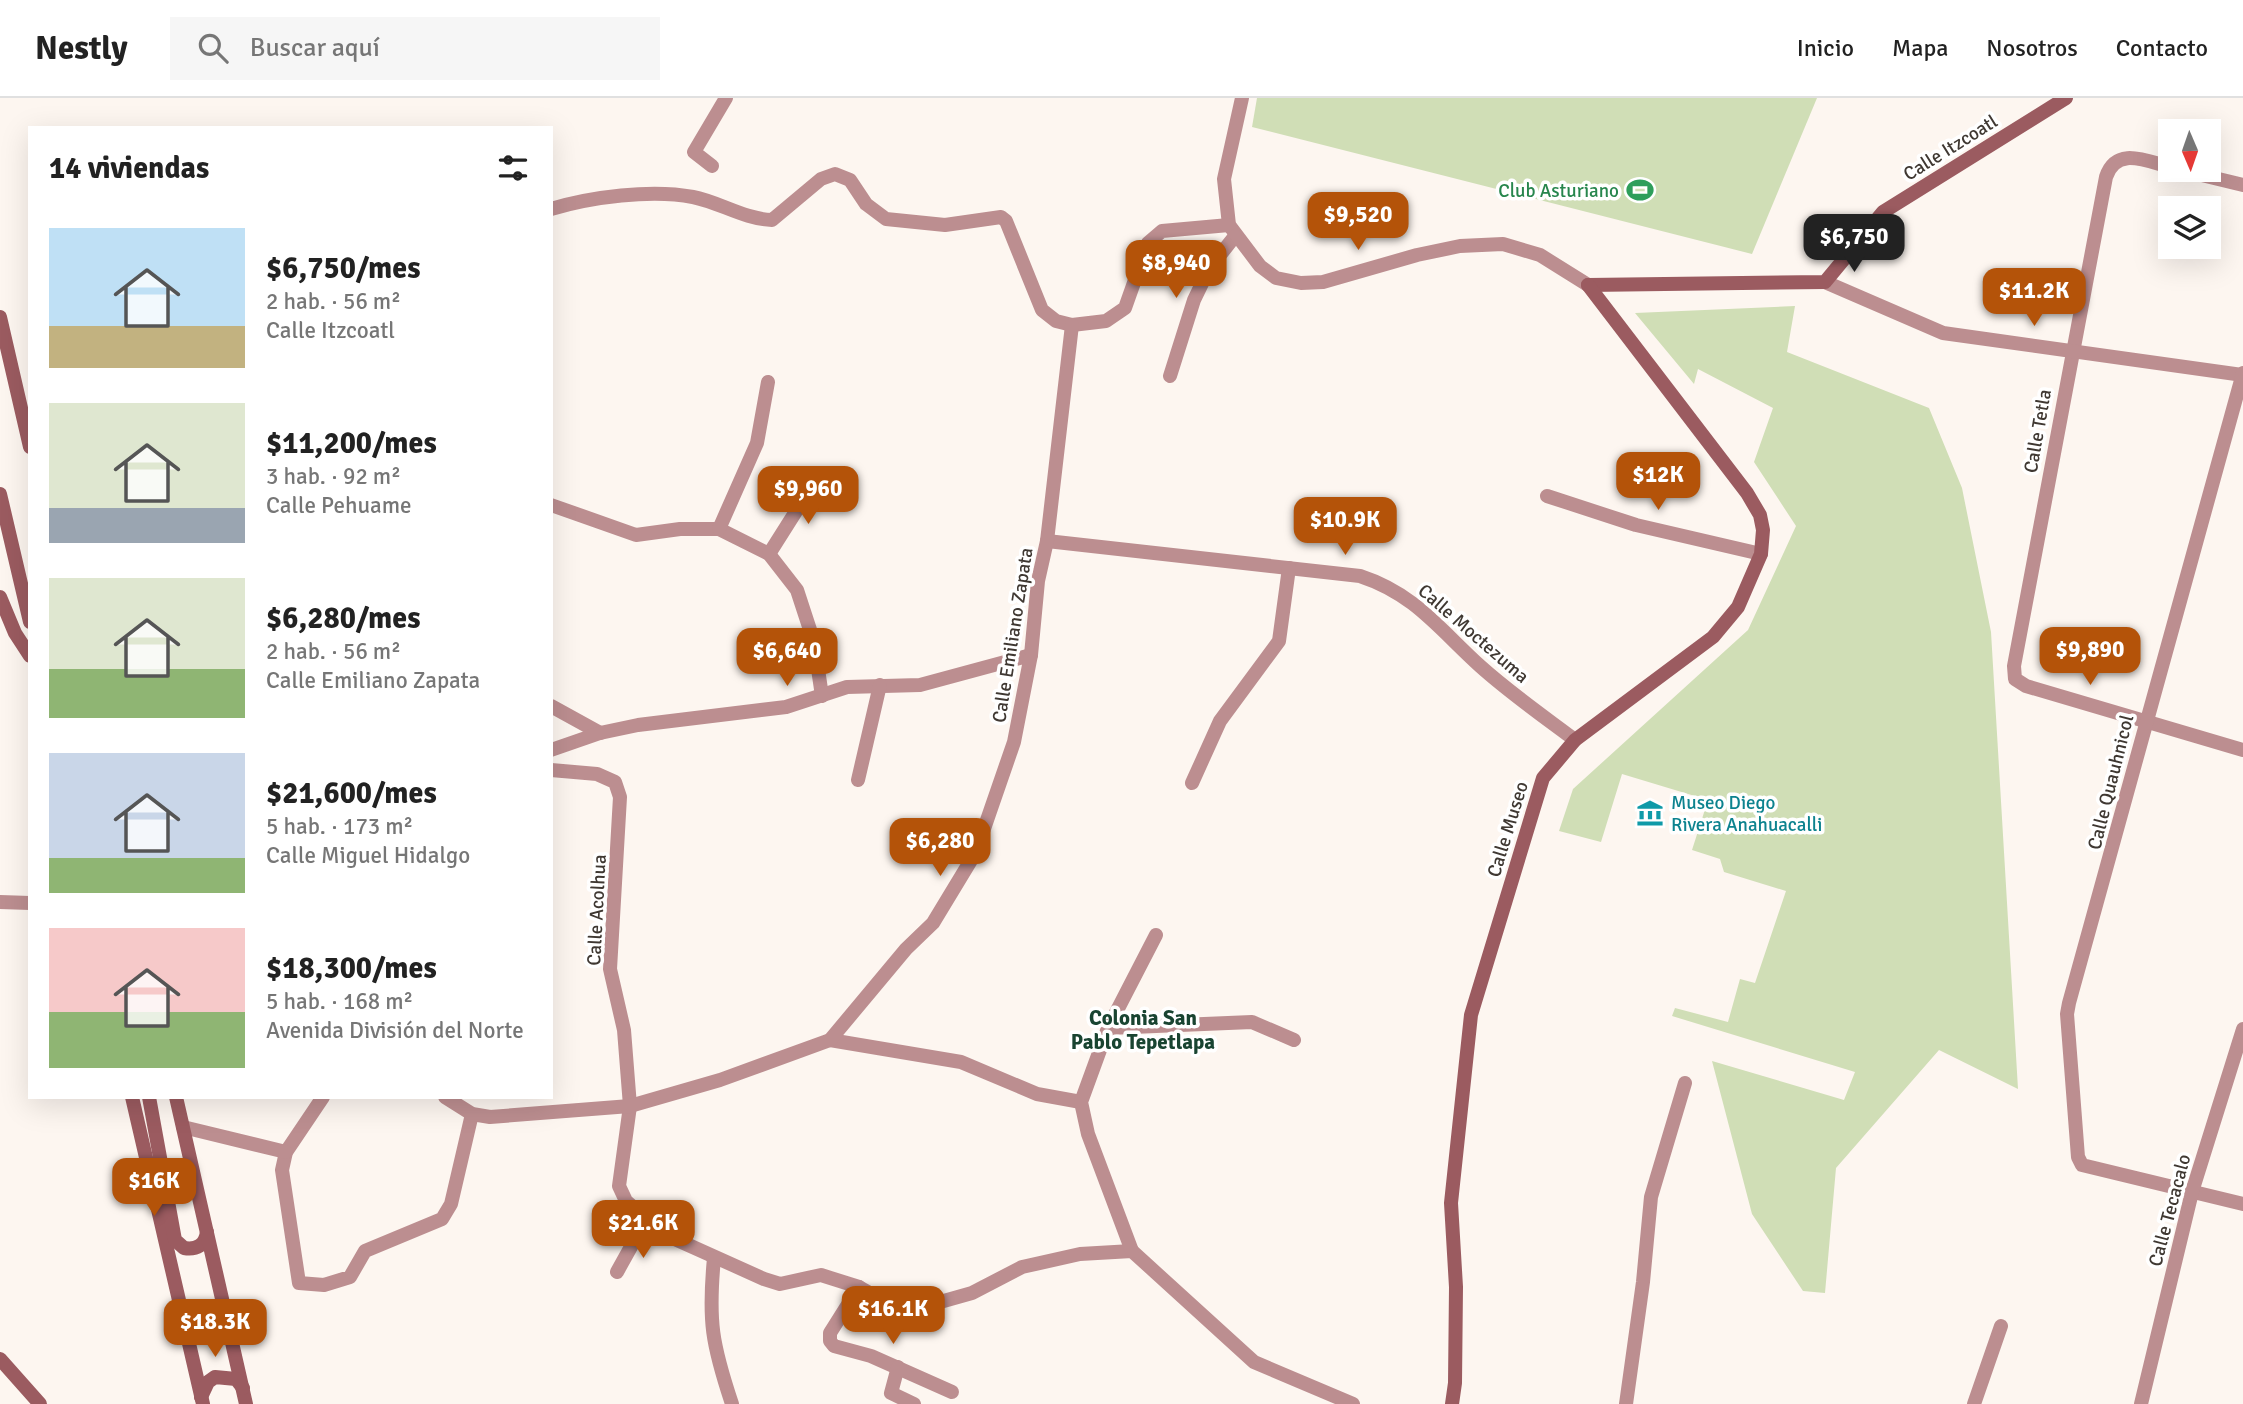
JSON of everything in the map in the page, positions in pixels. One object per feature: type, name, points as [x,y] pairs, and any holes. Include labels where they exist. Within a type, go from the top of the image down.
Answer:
[{"type":"street","points":[[712,166],[694,152],[726,98]]},
{"type":"street","points":[[1242,98],[1224,179],[1232,230],[1260,266],[1276,278],[1301,283],[1323,282],[1355,270],[1449,248],[1503,244],[1539,255],[1588,285],[1825,282],[1943,333],[2243,374]]},
{"type":"street","name":"Calle Itzcoatl","points":[[1825,282],[1883,212],[2066,98]]},
{"type":"street","name":"Calle Tetla","points":[[2144,722],[2026,686],[2015,679],[2014,666],[2106,177],[2110,165],[2118,159],[2130,157],[2158,164]]},
{"type":"street","points":[[553,209],[599,198],[672,195],[693,197],[772,220],[821,179],[835,174],[850,180],[866,204],[886,219],[945,225],[1001,217],[1006,221],[1042,310],[1056,321],[1072,326],[1106,321],[1125,308],[1148,243],[1162,230],[1232,230]]},
{"type":"street","points":[[2221,180],[2243,185]]},
{"type":"street","points":[[1170,376],[1194,300],[1232,230]]},
{"type":"street","name":"Calle Museo","points":[[1452,1404],[1455,1383],[1456,1287],[1451,1203],[1471,1016],[1543,778],[1575,740],[1713,637],[1738,607],[1761,554],[1763,530],[1760,515],[1747,493],[1588,285]]},
{"type":"street","points":[[0,317],[28,438]]},
{"type":"street","name":"Calle Emiliano Zapata","points":[[830,1040],[906,949],[933,923],[976,852],[1014,742],[1031,655],[1038,582],[1047,541],[1072,326]]},
{"type":"street","name":"Calle Quauhnicol","points":[[2192,1192],[2082,1165],[2078,1157],[2067,1014],[2144,722],[2243,374]]},
{"type":"street","points":[[719,528],[757,443],[768,382]]},
{"type":"street","points":[[769,554],[800,505],[822,478]]},
{"type":"street","points":[[0,494],[28,613]]},
{"type":"street","points":[[1547,496],[1636,525],[1761,554]]},
{"type":"street","points":[[553,506],[636,535],[680,529],[719,528],[769,554],[797,590],[814,642],[822,696]]},
{"type":"street","name":"Calle Moctezuma","points":[[1047,541],[1360,576],[1383,584],[1420,606],[1480,666],[1575,740]]},
{"type":"street","points":[[1192,783],[1220,721],[1279,642],[1289,568]]},
{"type":"street","points":[[0,597],[15,633],[28,653]]},
{"type":"street","points":[[553,749],[600,733],[734,711],[786,707],[847,687],[920,685],[1031,655]]},
{"type":"street","points":[[858,780],[880,685]]},
{"type":"street","points":[[553,707],[600,733]]},
{"type":"street","points":[[2144,722],[2243,750]]},
{"type":"street","name":"Calle Acolhua","points":[[553,770],[597,774],[615,782],[620,797],[610,969],[624,1030],[630,1106],[619,1186],[626,1201],[666,1235],[714,1258],[780,1284],[821,1275],[859,1287],[891,1305],[933,1304],[972,1293],[1022,1267],[1080,1254],[1132,1251]]},
{"type":"street","points":[[0,902],[28,903]]},
{"type":"street","points":[[1156,935],[1108,1028],[1081,1102],[1088,1134],[1132,1251],[1254,1362],[1353,1404]]},
{"type":"street","points":[[1108,1028],[1252,1022],[1294,1040]]},
{"type":"street","name":"Calle Tecacalo","points":[[2141,1404],[2192,1192],[2243,1029]]},
{"type":"street","points":[[448,1099],[472,1114],[490,1117],[630,1106],[720,1080],[830,1040],[961,1062],[1037,1094],[1081,1102]]},
{"type":"street","points":[[1626,1404],[1643,1282],[1651,1196],[1685,1083]]},
{"type":"street","points":[[132,1099],[202,1401]]},
{"type":"street","points":[[149,1099],[175,1240],[184,1248],[196,1248],[204,1242],[207,1232]]},
{"type":"street","points":[[176,1099],[246,1404]]},
{"type":"street","points":[[322,1099],[286,1152],[282,1170],[299,1283],[324,1284],[350,1277],[365,1251],[442,1219],[450,1204],[472,1114]]},
{"type":"street","points":[[183,1127],[286,1152]]},
{"type":"street","points":[[2192,1192],[2243,1203]]},
{"type":"street","points":[[617,1272],[647,1218]]},
{"type":"street","points":[[714,1258],[709,1307],[714,1349],[732,1404]]},
{"type":"street","points":[[859,1287],[830,1333],[834,1346],[898,1367],[952,1392]]},
{"type":"street","points":[[1974,1404],[2001,1326]]},
{"type":"street","points":[[0,1359],[40,1404]]},
{"type":"street","points":[[898,1367],[891,1393],[914,1404]]},
{"type":"street","points":[[202,1401],[208,1382],[215,1377],[236,1379],[243,1388]]},
{"type":"green space","name":"Club Asturiano","points":[[1257,98],[1817,98],[1752,254],[1252,127]]},
{"type":"green space","points":[[1795,306],[1787,352],[1929,408],[1962,488],[1991,632],[2018,1089],[1939,1050],[1836,1168],[1825,1293],[1803,1291],[1752,1214],[1712,1061],[1844,1100],[1855,1072],[1672,1016],[1675,1008],[1728,1022],[1740,979],[1755,983],[1786,891],[1724,872],[1720,859],[1692,850],[1708,800],[1622,774],[1601,842],[1559,831],[1573,789],[1748,630],[1796,526],[1754,462],[1773,408],[1698,369],[1694,384],[1635,313]]},
{"type":"place","name":"Club Asturiano","points":[[1640,190]]},
{"type":"place","name":"Museo Diego Rivera Anahuacalli","points":[[1650,813]]},
{"type":"district","name":"Colonia San Pablo Tepetlapa","points":[[1143,1030]]}]
